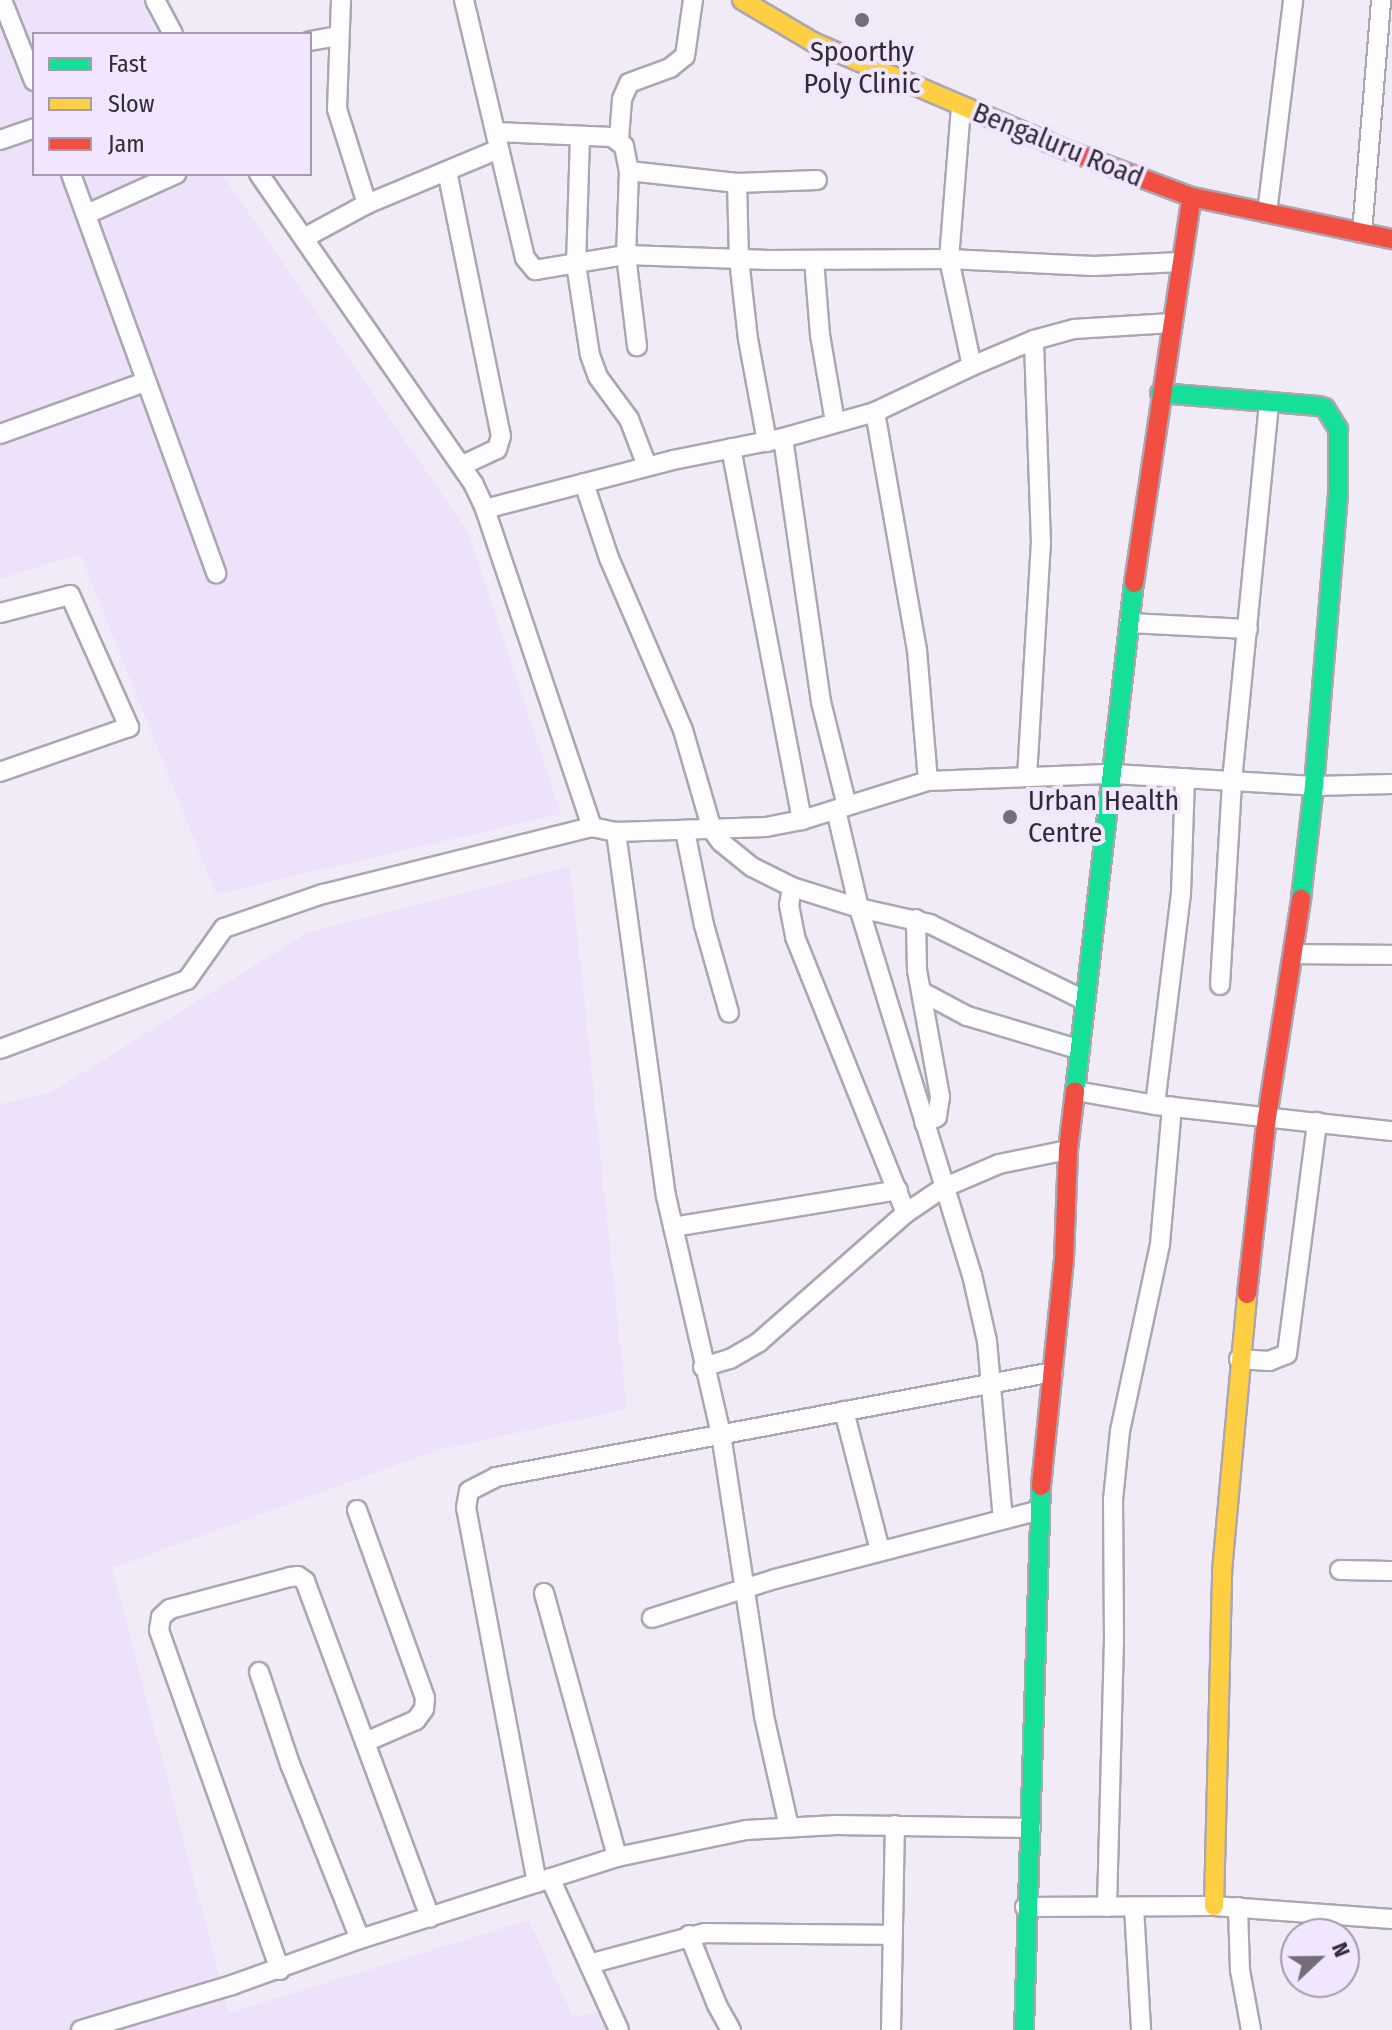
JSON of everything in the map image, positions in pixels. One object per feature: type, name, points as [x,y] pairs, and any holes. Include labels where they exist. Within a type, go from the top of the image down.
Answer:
[{"type":"street","points":[[2,0],[32,76]]},
{"type":"street","points":[[156,0],[172,32]]},
{"type":"street","points":[[341,0],[337,109],[367,204]]},
{"type":"street","points":[[464,0],[529,266],[542,271],[626,255],[814,260],[949,259],[1094,266],[1181,262]]},
{"type":"street","points":[[637,346],[626,255],[629,171],[628,155],[619,139],[622,99],[629,83],[670,68],[685,56],[693,0]]},
{"type":"street","name":"Bengaluru Road","points":[[742,0],[813,42],[961,107],[1192,197],[1392,239]]},
{"type":"street","points":[[1267,213],[1293,0]]},
{"type":"street","points":[[1362,233],[1385,74],[1381,0]]},
{"type":"street","points":[[312,41],[338,36]]},
{"type":"street","points":[[961,107],[949,259],[972,366]]},
{"type":"street","points":[[0,140],[32,129]]},
{"type":"street","points":[[580,137],[576,264],[590,355],[598,377],[629,419],[647,466]]},
{"type":"street","points":[[304,238],[367,204],[447,171],[498,140],[619,139]]},
{"type":"street","points":[[447,171],[501,436],[497,449],[462,465]]},
{"type":"street","points":[[629,171],[737,183],[817,180]]},
{"type":"street","points":[[72,176],[216,573]]},
{"type":"street","points":[[87,214],[172,176]]},
{"type":"street","points":[[260,176],[462,465],[485,509],[592,827]]},
{"type":"street","points":[[737,183],[739,259],[748,339],[775,440],[859,908],[981,1314],[987,1341],[1003,1519]]},
{"type":"street","points":[[1024,2030],[1025,1907],[1031,1828],[1039,1510],[1064,1259],[1068,1150],[1114,774],[1129,623],[1160,393],[1192,197]]},
{"type":"street","points":[[814,260],[820,335],[835,422]]},
{"type":"street","points":[[485,509],[647,466],[775,440],[875,412],[1034,340],[1074,329],[1172,323]]},
{"type":"street","points":[[1027,777],[1041,543],[1034,340]]},
{"type":"street","points":[[0,434],[145,382]]},
{"type":"street","points":[[1160,393],[1325,408],[1338,429],[1338,494],[1314,786],[1294,954],[1267,1117],[1239,1359],[1222,1571],[1214,1906]]},
{"type":"street","points":[[1220,985],[1232,781],[1269,402]]},
{"type":"street","points":[[875,412],[917,650],[928,781]]},
{"type":"street","points":[[731,448],[802,820]]},
{"type":"street","points":[[584,483],[609,558],[683,730],[712,830],[732,854],[792,887],[859,908],[916,919],[1084,1000]]},
{"type":"street","points":[[0,613],[70,595],[129,727],[0,772]]},
{"type":"street","points":[[1129,623],[1248,629]]},
{"type":"street","points":[[0,1049],[187,980],[224,928],[323,894],[592,827],[616,832],[685,831],[802,820],[928,781],[1114,774],[1314,786],[1392,784]]},
{"type":"street","points":[[1107,1907],[1114,1640],[1113,1500],[1120,1431],[1160,1244],[1163,1106],[1181,893],[1185,778]]},
{"type":"street","points":[[685,831],[704,925],[729,1013]]},
{"type":"street","points":[[616,832],[623,901],[673,1227],[703,1367],[721,1434],[764,1716],[789,1827]]},
{"type":"street","points":[[792,887],[789,905],[795,937],[906,1213]]},
{"type":"street","points":[[916,919],[917,970],[941,1108],[937,1117],[924,1123]]},
{"type":"street","points":[[1294,954],[1392,955]]},
{"type":"street","points":[[922,992],[967,1016],[1080,1050]]},
{"type":"street","points":[[1076,1091],[1163,1106],[1392,1131]]},
{"type":"street","points":[[1239,1359],[1269,1361],[1287,1354],[1317,1122]]},
{"type":"street","points":[[703,1367],[730,1359],[759,1342],[906,1213],[943,1188],[999,1164],[1068,1150]]},
{"type":"street","points":[[673,1227],[898,1190]]},
{"type":"street","points":[[619,2030],[589,1964],[543,1880],[466,1508],[469,1491],[496,1477],[1053,1372]]},
{"type":"street","points":[[844,1411],[880,1550]]},
{"type":"street","points":[[357,1510],[425,1698],[424,1709],[416,1720],[366,1742]]},
{"type":"street","points":[[652,1618],[880,1550],[1039,1510]]},
{"type":"street","points":[[1340,1570],[1392,1571]]},
{"type":"street","points":[[280,1970],[159,1630],[161,1617],[170,1609],[298,1576],[311,1593],[430,1918]]},
{"type":"street","points":[[544,1593],[617,1857]]},
{"type":"street","points":[[259,1672],[290,1764],[360,1939]]},
{"type":"street","points":[[81,2030],[280,1970],[360,1939],[617,1857],[746,1830],[895,1825],[1031,1828]]},
{"type":"street","points":[[891,2030],[895,1825]]},
{"type":"street","points":[[1025,1907],[1214,1906],[1392,1919]]},
{"type":"street","points":[[1134,1907],[1141,2030]]},
{"type":"street","points":[[1238,1907],[1240,1970],[1251,2030]]},
{"type":"street","points":[[589,1964],[689,1935],[893,1935]]},
{"type":"street","points":[[689,1935],[717,2005],[731,2030]]},
{"type":"shaded area","points":[[0,0],[142,0],[157,32],[32,32],[32,176],[223,176],[468,532],[561,814],[216,894],[80,554],[0,579]]},
{"type":"shaded area","points":[[570,866],[627,1409],[438,1450],[112,1568],[229,2013],[529,1920],[573,2017],[599,2011],[606,2030],[0,2030],[0,1104],[52,1092],[307,933]]},
{"type":"traffic: fast","points":[[1160,393],[1318,406],[1325,408],[1338,429],[1338,494],[1314,786],[1301,899]]},
{"type":"traffic: fast","points":[[1075,1091],[1134,583]]},
{"type":"traffic: fast","points":[[1024,2030],[1041,1486]]},
{"type":"traffic: slow","points":[[742,0],[813,42],[1064,149]]},
{"type":"traffic: slow","points":[[1214,1906],[1222,1571],[1247,1294]]},
{"type":"traffic: jam","points":[[1064,149],[1192,197],[1392,239]]},
{"type":"traffic: jam","points":[[1134,583],[1192,197]]},
{"type":"traffic: jam","points":[[1247,1294],[1267,1117],[1301,899]]},
{"type":"traffic: jam","points":[[1041,1486],[1064,1259],[1068,1150],[1075,1091]]},
{"type":"place","name":"Spoorthy Poly Clinic","points":[[862,20]]},
{"type":"place","name":"Urban Health Centre","points":[[1010,817]]}]
